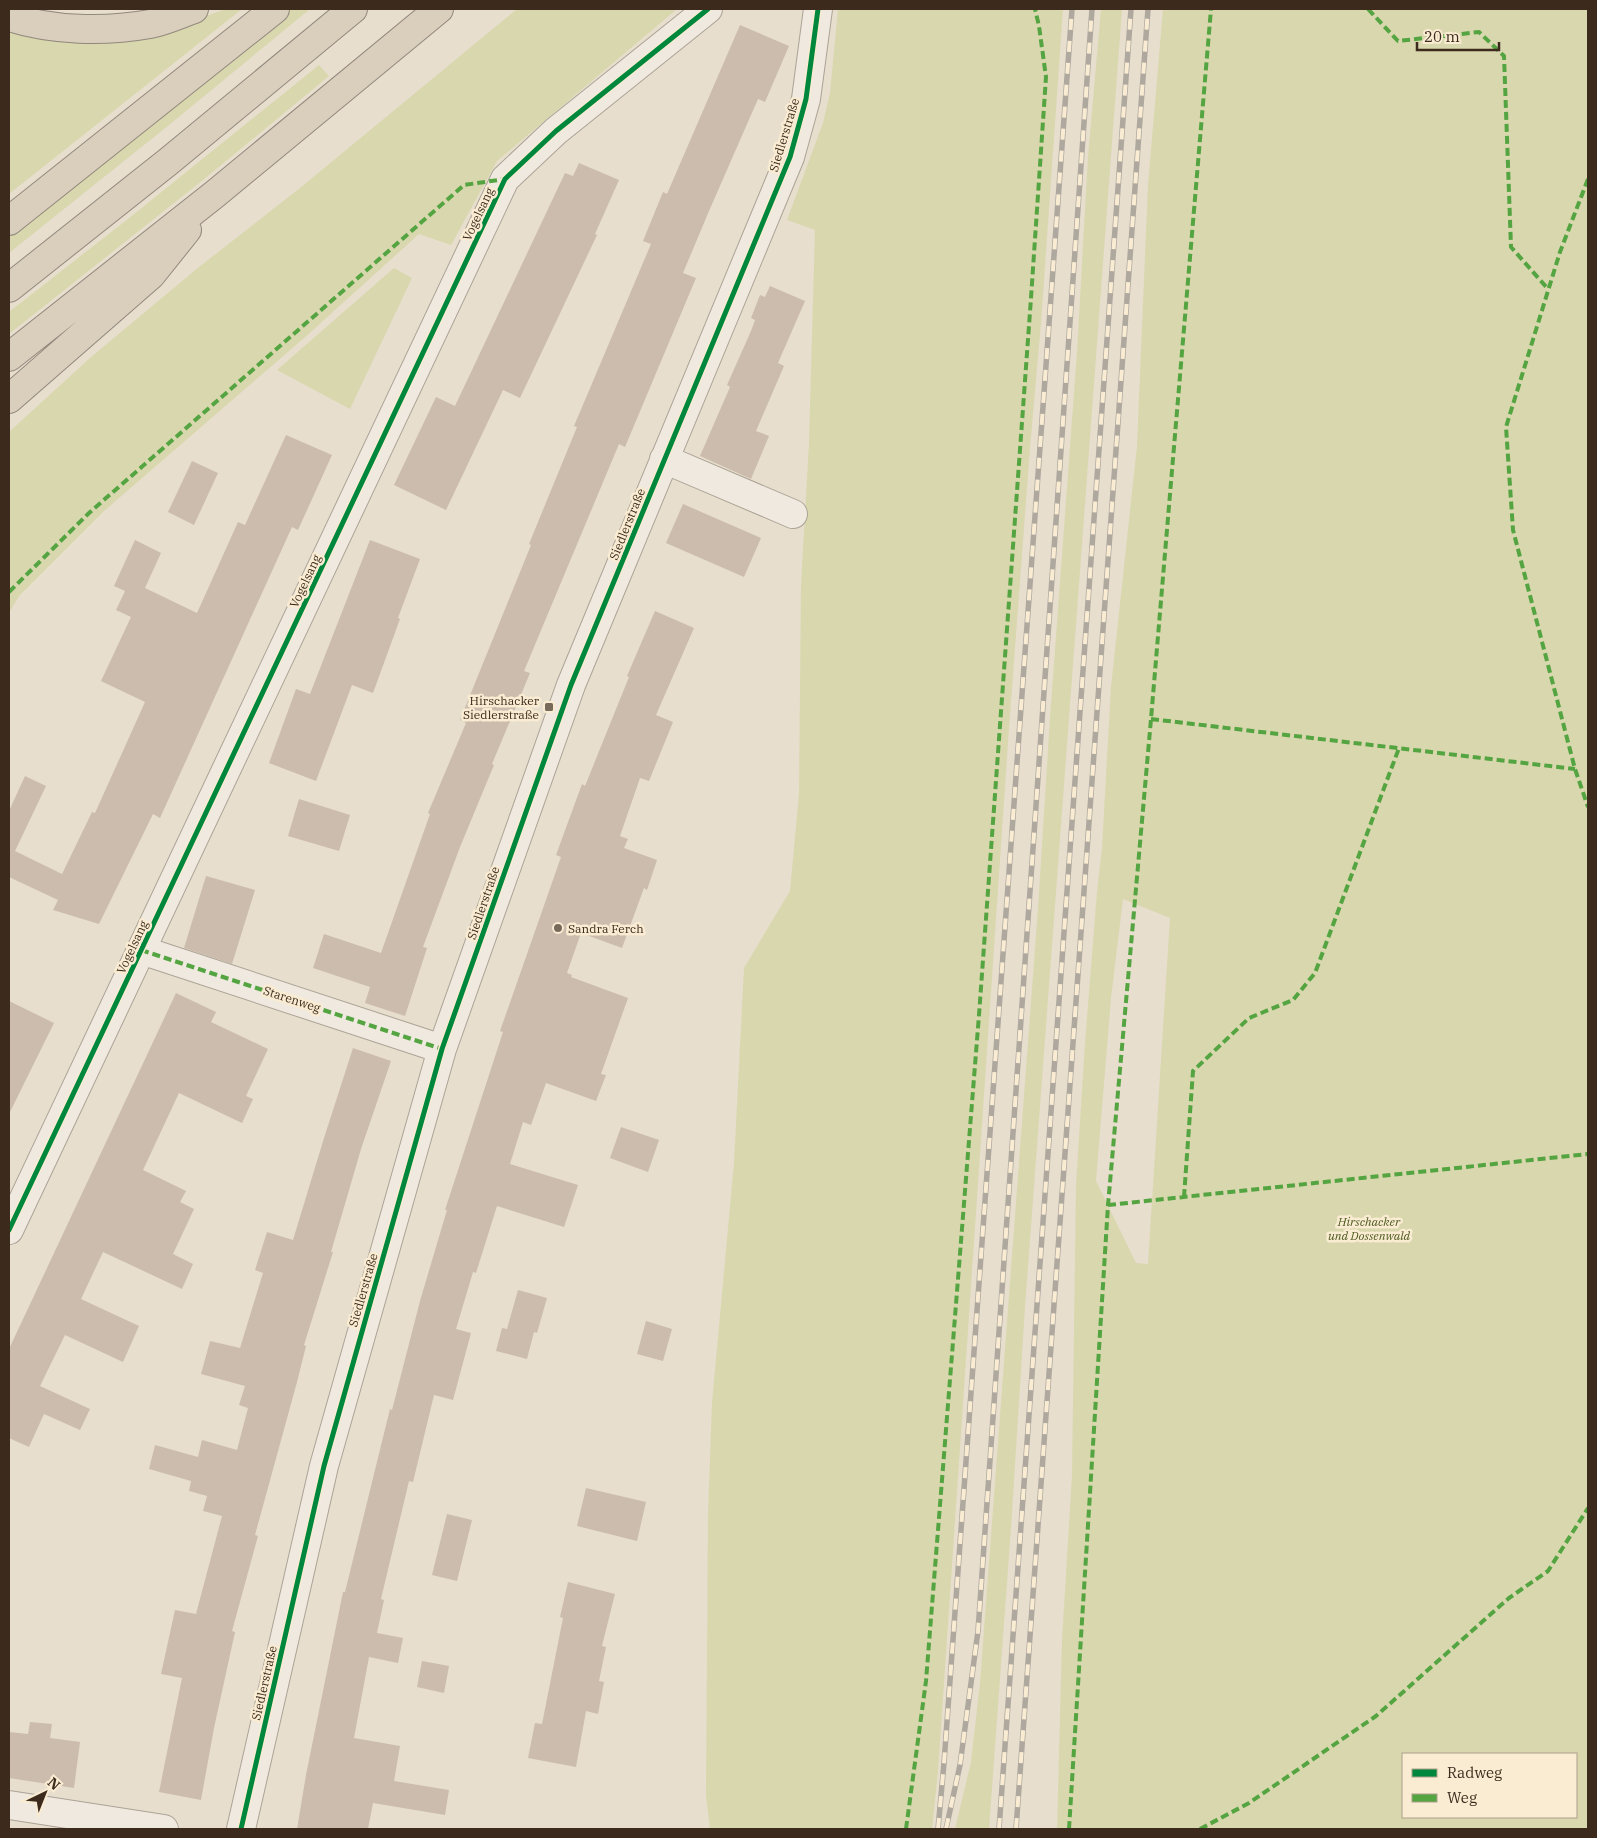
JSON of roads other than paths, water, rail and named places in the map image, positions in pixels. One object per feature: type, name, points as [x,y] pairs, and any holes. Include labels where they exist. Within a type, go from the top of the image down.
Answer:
[{"type":"highway","points":[[9,18],[58,28],[106,28],[151,24],[194,9]]},
{"type":"highway","points":[[9,221],[274,9]]},
{"type":"highway","points":[[9,288],[353,9]]},
{"type":"highway","points":[[9,357],[215,194],[439,9]]},
{"type":"highway","points":[[9,399],[151,275],[215,194]]},
{"type":"street","name":"Vogelsang","points":[[9,1230],[505,180],[556,131],[708,9]]},
{"type":"street","name":"Siedlerstraße","points":[[242,1829],[324,1466],[442,1049],[571,685],[790,157],[806,99],[818,9]]},
{"type":"street","points":[[664,459],[793,514]]},
{"type":"street","name":"Starenweg","points":[[141,950],[442,1049]]},
{"type":"street","points":[[9,1805],[164,1829]]},
{"type":"railway","points":[[938,1829],[1072,9]]},
{"type":"railway","points":[[946,1829],[960,1765],[978,1631],[1092,9]]},
{"type":"railway","points":[[999,1829],[1131,9]]},
{"type":"railway","points":[[1016,1829],[1148,9]]},
{"type":"place","name":"Hirschacker Siedlerstraße","points":[[549,707]]},
{"type":"place","name":"Sandra Ferch","points":[[558,928]]},
{"type":"park label","name":"Hirschacker und Dossenwald","points":[[1369,1228]]}]
